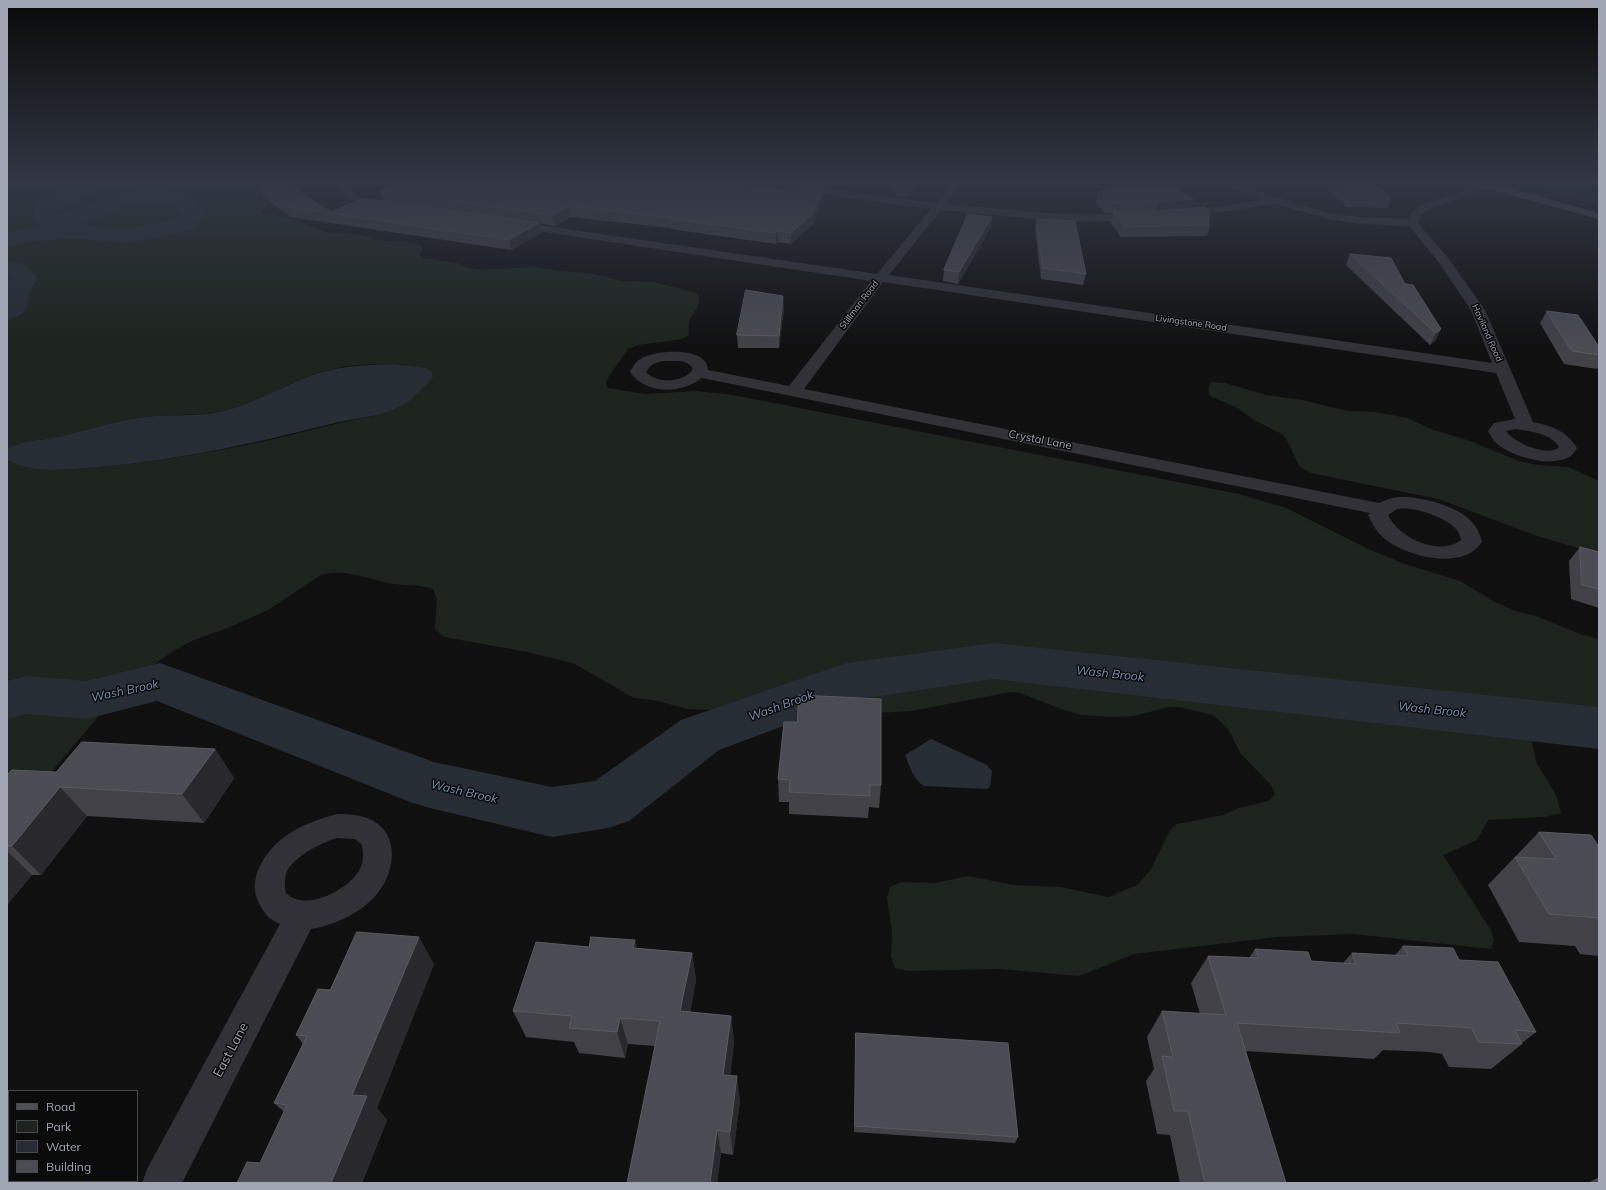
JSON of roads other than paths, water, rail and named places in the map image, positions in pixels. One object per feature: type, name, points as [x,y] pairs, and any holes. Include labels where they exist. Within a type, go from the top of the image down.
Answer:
[{"type":"street","name":"Livingstone Road","points":[[608,239],[1503,369]]},
{"type":"street","name":"Stillman Road","points":[[794,391],[880,278],[912,239]]},
{"type":"street","name":"Haviland Road","points":[[1425,239],[1445,262],[1478,310],[1526,425]]},
{"type":"street","name":"Crystal Lane","points":[[699,373],[1382,509]]},
{"type":"street","name":"East Lane","points":[[161,1183],[301,916]]},
{"type":"water","points":[[393,364],[426,368],[432,372],[433,377],[413,398],[404,404],[375,415],[218,450],[129,464],[52,470],[28,468],[7,460],[7,449],[26,442],[47,439],[138,418],[202,414],[223,411],[265,396],[297,381],[328,370]]},
{"type":"water","points":[[931,739],[987,765],[992,771],[990,787],[986,789],[924,786],[920,783],[912,772],[905,755]]},
{"type":"waterway","points":[[7,269],[15,270],[24,278],[15,293],[13,307],[7,311]]},
{"type":"waterway","name":"Wash Brook","points":[[7,700],[26,695],[86,700],[160,682],[430,785],[552,812],[608,804],[700,735],[847,682],[994,661],[1599,728]]}]
